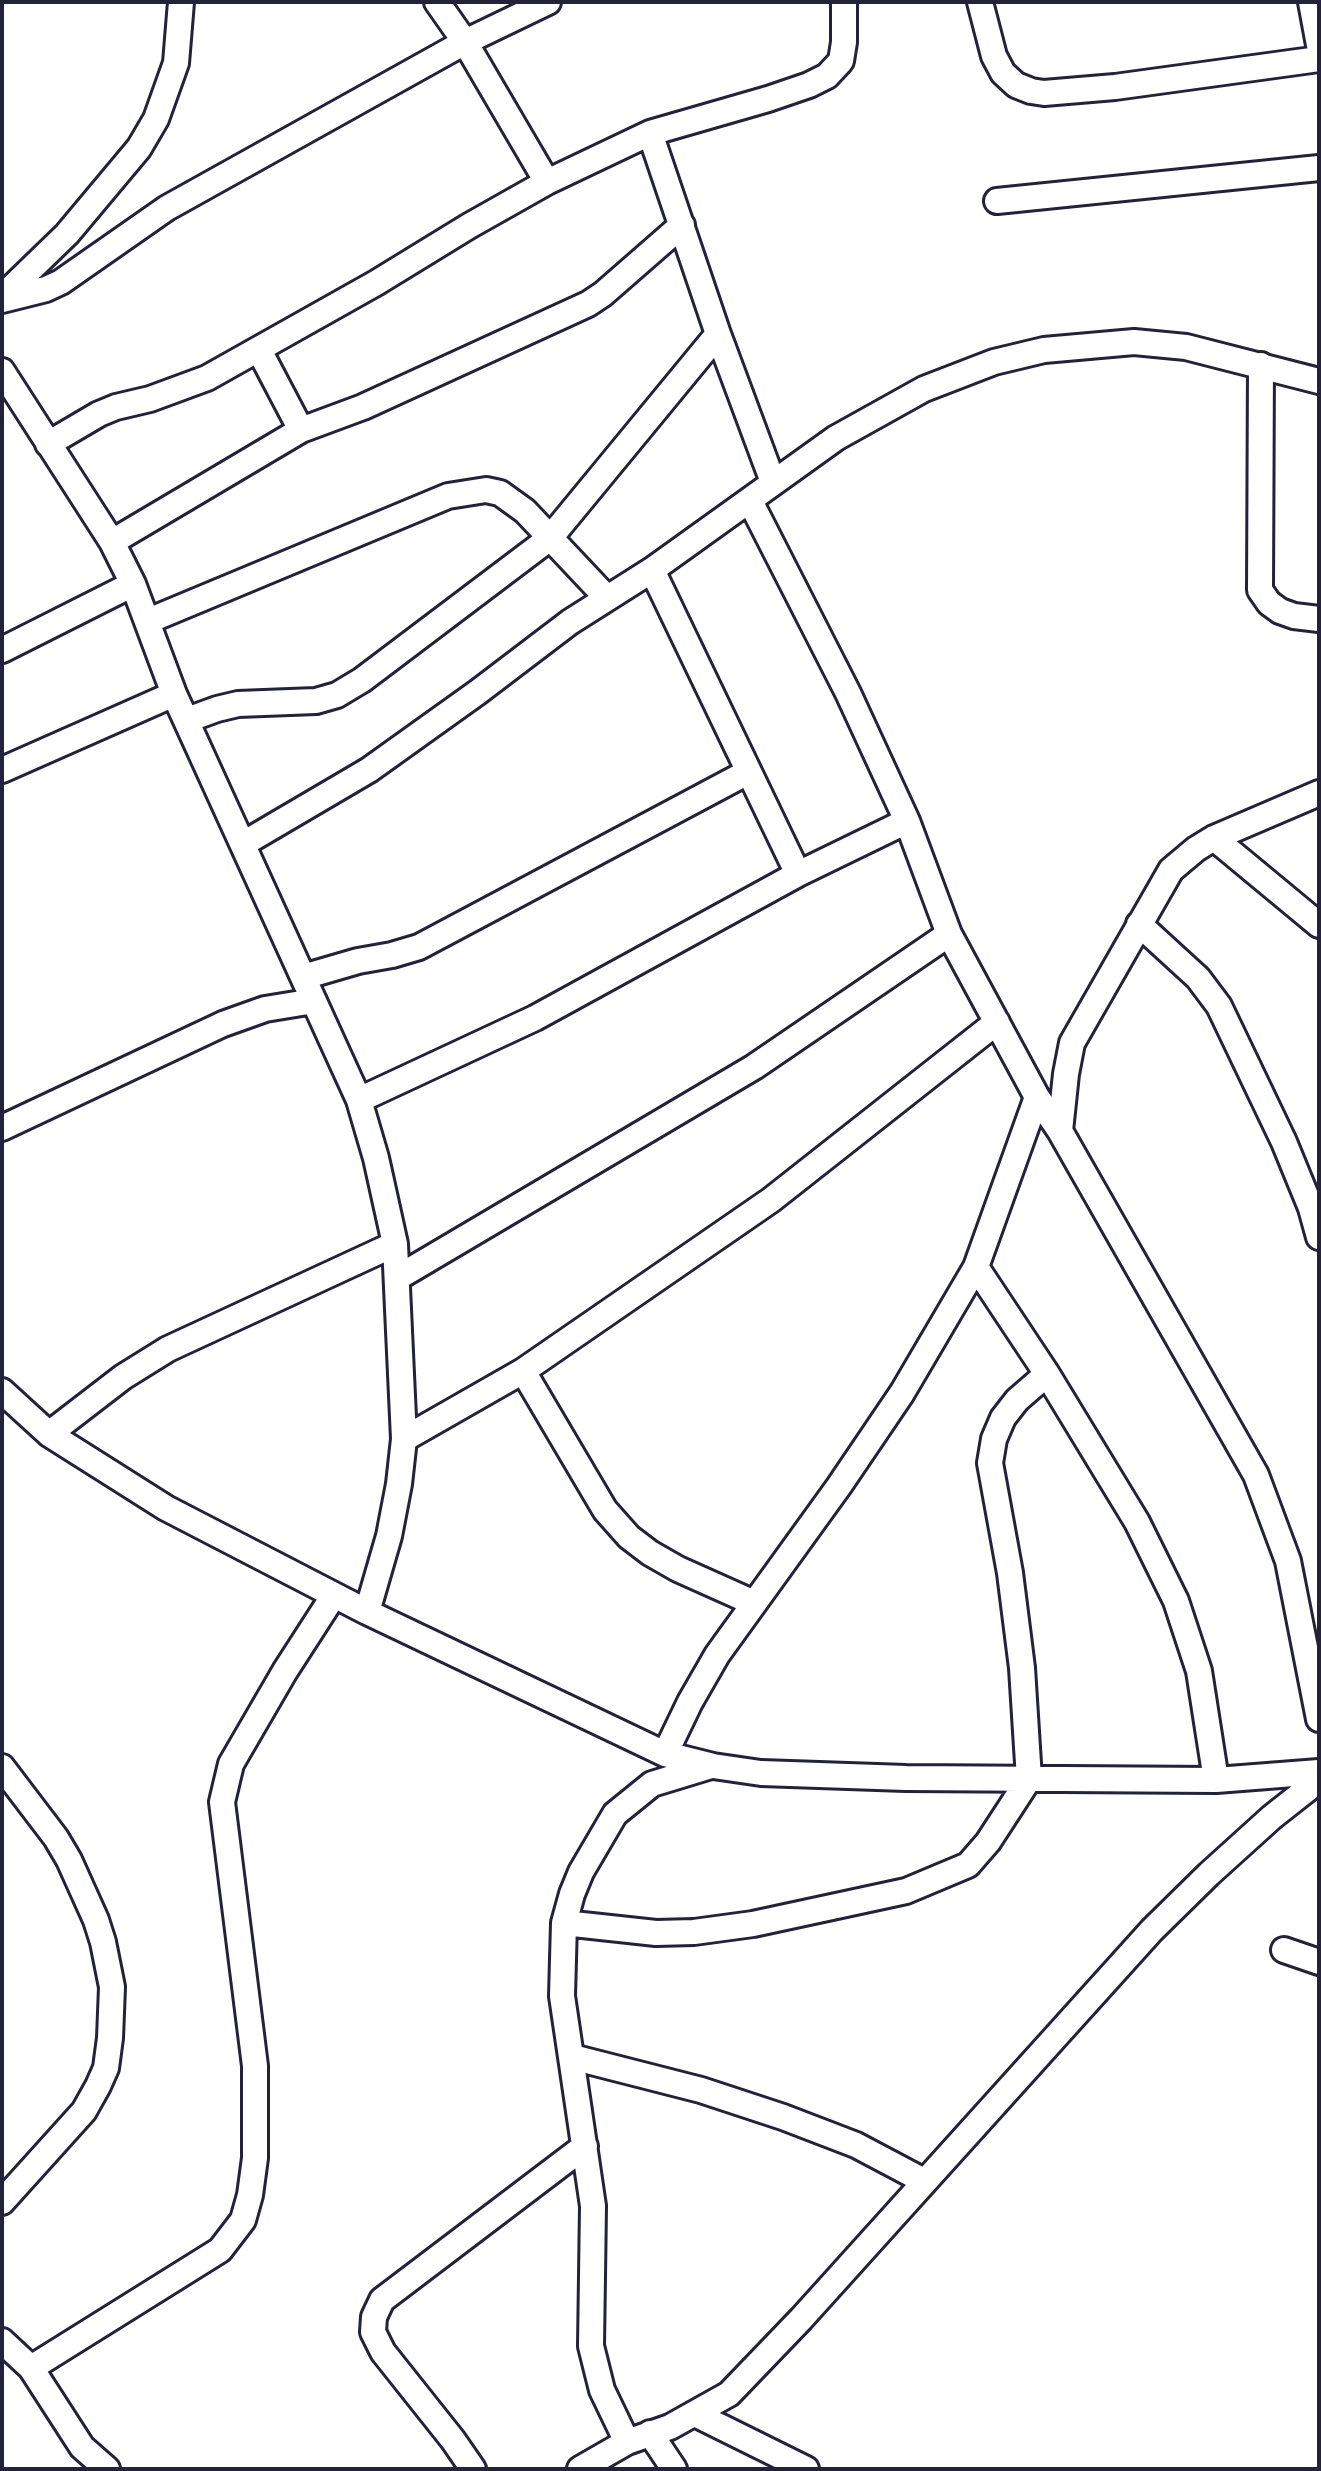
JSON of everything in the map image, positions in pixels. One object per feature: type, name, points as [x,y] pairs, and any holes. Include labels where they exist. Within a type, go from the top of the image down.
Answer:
[{"type":"street","points":[[2,299],[67,234],[139,148],[156,119],[176,63],[182,2]]},
{"type":"street","points":[[437,2],[465,42],[547,182]]},
{"type":"street","points":[[2,299],[46,289],[61,282],[167,208],[465,42],[548,2]]},
{"type":"street","points":[[48,444],[83,421],[116,407],[150,399],[194,383],[259,350],[547,182],[650,132],[768,99],[827,76],[841,61],[845,42],[844,2]]},
{"type":"street","points":[[980,2],[994,56],[1003,73],[1016,85],[1031,91],[1044,93],[1115,87],[1319,59]]},
{"type":"street","points":[[1311,2],[1319,45]]},
{"type":"street","points":[[650,132],[718,334],[773,482]]},
{"type":"street","points":[[996,201],[1319,168]]},
{"type":"street","points":[[112,542],[301,430],[363,407],[588,304],[682,226]]},
{"type":"street","points":[[187,720],[238,704],[316,701],[337,695],[362,680],[550,538],[718,334]]},
{"type":"street","points":[[243,844],[369,770],[570,622],[652,570],[836,438],[924,389],[994,362],[1044,350],[1134,342],[1186,347],[1319,381]]},
{"type":"street","points":[[259,350],[301,430]]},
{"type":"street","points":[[1261,365],[1260,590],[1269,603],[1280,611],[1319,620]]},
{"type":"street","points":[[2,371],[112,542],[133,584],[174,694],[359,1100],[376,1158],[395,1244],[404,1439],[389,1536],[367,1612]]},
{"type":"street","points":[[148,621],[448,496],[486,490],[500,493],[525,512],[607,598]]},
{"type":"street","points":[[750,501],[848,693],[907,821],[949,934],[1038,1097],[1256,1475],[1288,1561],[1319,1719]]},
{"type":"street","points":[[652,570],[798,874]]},
{"type":"street","points":[[2,650],[133,584]]},
{"type":"street","points":[[2,770],[174,694]]},
{"type":"street","points":[[303,977],[419,947],[748,772]]},
{"type":"street","points":[[1060,1131],[1072,1043],[1171,870],[1214,838],[1319,793]]},
{"type":"street","points":[[359,1100],[535,1018],[798,874],[907,821]]},
{"type":"street","points":[[1214,838],[1319,925]]},
{"type":"street","points":[[1139,924],[1198,978],[1219,1006],[1284,1142],[1311,1208],[1319,1237]]},
{"type":"street","points":[[397,1278],[754,1067],[949,934]]},
{"type":"street","points":[[2,1128],[223,1024],[265,1009],[314,1002]]},
{"type":"street","points":[[404,1439],[523,1371],[771,1200],[997,1023]]},
{"type":"street","points":[[665,1754],[710,1667],[902,1393],[976,1267],[1038,1097]]},
{"type":"street","points":[[49,1434],[123,1377],[168,1349],[395,1244]]},
{"type":"street","points":[[976,1267],[1137,1522],[1176,1601],[1199,1671],[1216,1780]]},
{"type":"street","points":[[523,1371],[599,1500],[629,1537],[678,1569],[754,1603]]},
{"type":"street","points":[[564,1923],[656,1933],[694,1932],[753,1924],[906,1891],[968,1865],[988,1842],[1029,1779],[1019,1641],[990,1462],[994,1439],[1003,1418],[1046,1374]]},
{"type":"street","points":[[2,1391],[49,1434],[166,1508],[367,1612],[665,1754],[713,1766],[761,1773],[906,1778],[1216,1780],[1319,1772]]},
{"type":"street","points":[[31,2368],[220,2250],[243,2220],[250,2195],[255,2158],[255,2066],[222,1802],[231,1764],[285,1671],[334,1595]]},
{"type":"street","points":[[674,2469],[638,2437],[602,2390],[591,2346],[593,2206],[562,1986],[564,1923],[581,1872],[615,1814],[652,1784],[713,1766]]},
{"type":"street","points":[[2,1767],[69,1860],[96,1920],[112,1987],[106,2068],[98,2086],[84,2111],[2,2202]]},
{"type":"street","points":[[580,2469],[638,2437],[670,2427],[729,2394],[801,2319],[1161,1921],[1272,1817],[1319,1780]]},
{"type":"street","points":[[1284,1950],[1319,1962]]},
{"type":"street","points":[[572,2057],[701,2090],[783,2117],[856,2146],[924,2181]]},
{"type":"street","points":[[473,2469],[383,2352],[373,2332],[374,2317],[382,2300],[585,2146]]},
{"type":"street","points":[[2,2341],[31,2368],[82,2447],[107,2469]]},
{"type":"street","points":[[695,2414],[806,2469]]}]
